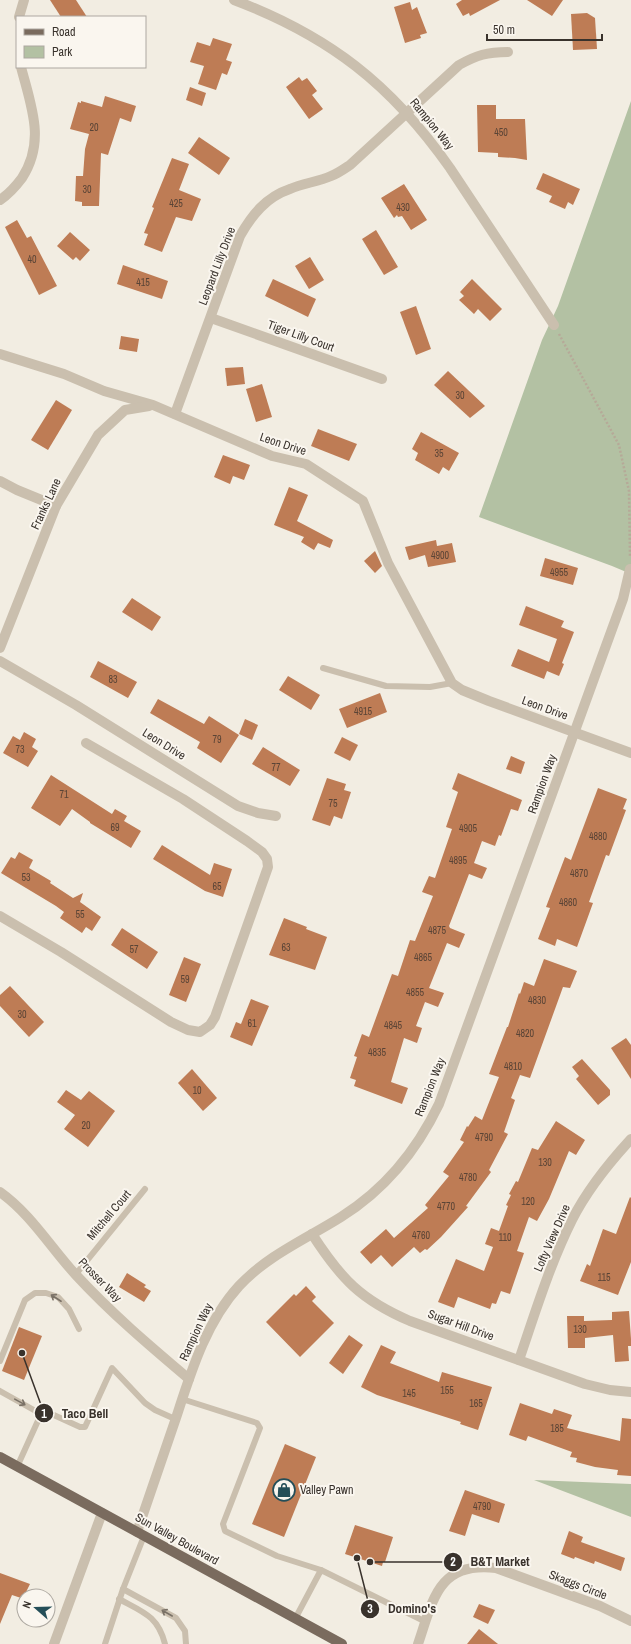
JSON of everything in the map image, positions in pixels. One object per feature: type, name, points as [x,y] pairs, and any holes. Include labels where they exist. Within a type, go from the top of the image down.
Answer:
[{"type":"main road","name":"Sun Valley Boulevard","points":[[0,1458],[342,1644]]},
{"type":"street","points":[[19,16],[24,0]]},
{"type":"street","name":"Rampion Way","points":[[234,0],[265,12],[333,49],[368,75],[407,113],[433,143],[554,325]]},
{"type":"street","name":"Leopard Lilly Drive","points":[[174,414],[211,318],[240,236],[249,220],[260,207],[274,196],[290,188],[332,176],[350,165],[459,65],[473,57],[488,52],[508,52]]},
{"type":"street","points":[[0,200],[17,185],[27,170],[36,138],[35,121],[21,68]]},
{"type":"street","name":"Tiger Lilly Court","points":[[211,318],[382,379]]},
{"type":"street","name":"Leon Drive","points":[[0,354],[64,374],[104,391],[152,405],[193,424],[272,456],[306,464],[363,501],[388,563],[452,683],[462,690],[489,701],[631,753]]},
{"type":"street","name":"Franks Lane","points":[[0,648],[56,506],[98,435],[125,410],[152,405]]},
{"type":"street","points":[[0,480],[17,490],[56,506]]},
{"type":"street","name":"Rampion Way","points":[[140,1534],[175,1419],[189,1379],[220,1309],[229,1297],[252,1273],[280,1251],[355,1209],[379,1188],[402,1163],[429,1124],[438,1104],[575,732],[623,599],[630,570]]},
{"type":"street","name":"Leon Drive","points":[[0,661],[76,705],[238,806],[258,813],[276,816]]},
{"type":"street","points":[[0,916],[61,952],[171,1022],[188,1030],[200,1032],[210,1025],[215,1017],[268,867],[267,859],[262,852],[247,841],[183,799],[86,743]]},
{"type":"street","name":"Lofty View Drive","points":[[519,1360],[572,1220],[602,1173],[631,1139]]},
{"type":"street","name":"Prosser Way","points":[[0,1192],[18,1208],[76,1274],[126,1325],[189,1379]]},
{"type":"street","name":"Sugar Hill Drive","points":[[312,1234],[328,1258],[345,1278],[354,1288],[375,1304],[410,1321],[585,1384],[610,1390],[631,1392]]},
{"type":"street","points":[[54,1644],[102,1513]]},
{"type":"street","name":"Skaggs Circle","points":[[418,1644],[435,1595],[444,1583],[454,1575],[466,1569],[480,1566],[496,1568],[600,1606],[631,1621]]},
{"type":"lane","points":[[323,668],[386,686],[430,687],[452,683]]},
{"type":"lane","name":"Mitchell Court","points":[[76,1274],[145,1189]]},
{"type":"lane","points":[[0,1361],[25,1300],[35,1293],[46,1293],[58,1297],[69,1309],[79,1329]]},
{"type":"lane","points":[[17,1466],[41,1414],[45,1411],[80,1427],[85,1426],[112,1368],[146,1403],[155,1410],[175,1419]]},
{"type":"lane","points":[[0,1391],[41,1414]]},
{"type":"lane","points":[[182,1399],[257,1423],[260,1428],[223,1524],[225,1531],[277,1556],[321,1570],[426,1622]]},
{"type":"lane","points":[[105,1644],[140,1534]]},
{"type":"lane","points":[[295,1619],[321,1570]]},
{"type":"lane","points":[[123,1589],[176,1618],[185,1631],[186,1644]]},
{"type":"lane","points":[[119,1599],[146,1613],[156,1622],[165,1644]]},
{"type":"path","points":[[554,325],[619,445],[629,491],[630,570]]},
{"type":"green space","points":[[631,101],[631,574],[479,517],[542,340],[558,306]]},
{"type":"green space","points":[[534,1480],[631,1484],[631,1517]]},
{"type":"building","points":[[50,0],[76,0],[86,16],[60,16]]},
{"type":"building","points":[[462,0],[500,0],[470,16],[469,13],[463,16],[456,4]]},
{"type":"building","points":[[527,0],[563,0],[552,16]]},
{"type":"building","points":[[410,2],[412,10],[417,7],[427,33],[420,35],[421,38],[405,43],[394,7]]},
{"type":"building","points":[[587,13],[595,18],[597,49],[573,50],[571,14]]},
{"type":"building","points":[[213,38],[232,44],[226,60],[232,62],[227,75],[222,73],[216,90],[198,84],[204,66],[190,62],[197,42],[210,46]]},
{"type":"building","points":[[299,77],[302,81],[307,78],[317,91],[312,95],[323,109],[309,119],[286,87]]},
{"type":"building","points":[[190,87],[206,93],[202,106],[186,100]]},
{"type":"building","points":[[105,96],[136,106],[131,122],[120,118],[108,155],[101,153],[99,206],[82,206],[82,202],[75,201],[76,176],[83,176],[85,149],[89,134],[70,129],[78,102],[81,103],[81,101],[102,107]]},
{"type":"building","points":[[477,105],[496,105],[496,119],[525,119],[527,160],[498,157],[498,153],[478,152]]},
{"type":"building","points":[[199,137],[230,158],[219,175],[188,153]]},
{"type":"building","points":[[172,158],[189,164],[179,190],[201,199],[192,221],[176,217],[162,252],[144,245],[148,234],[144,233],[154,208],[152,207]]},
{"type":"building","points":[[543,173],[580,189],[573,205],[568,202],[565,209],[549,202],[552,196],[536,189]]},
{"type":"building","points":[[404,184],[427,220],[411,230],[402,216],[398,217],[397,215],[394,218],[381,198]]},
{"type":"building","points":[[17,220],[27,238],[31,236],[57,286],[39,295],[5,227]]},
{"type":"building","points":[[376,230],[398,267],[384,275],[362,239]]},
{"type":"building","points":[[70,232],[90,250],[80,261],[76,257],[73,260],[57,246]]},
{"type":"building","points":[[310,257],[324,280],[309,289],[295,266]]},
{"type":"building","points":[[123,265],[168,281],[162,299],[117,284]]},
{"type":"building","points":[[273,279],[316,299],[308,317],[265,296]]},
{"type":"building","points":[[472,279],[502,309],[490,321],[478,309],[474,314],[459,300],[464,296],[460,292]]},
{"type":"building","points":[[416,306],[431,349],[416,355],[400,312]]},
{"type":"building","points":[[121,336],[139,339],[137,352],[119,349]]},
{"type":"building","points":[[243,367],[245,384],[227,386],[225,368]]},
{"type":"building","points":[[448,371],[485,406],[470,418],[434,385]]},
{"type":"building","points":[[262,384],[272,417],[256,422],[246,389]]},
{"type":"building","points":[[56,400],[72,410],[48,450],[31,440]]},
{"type":"building","points":[[318,429],[357,444],[349,461],[311,446]]},
{"type":"building","points":[[421,432],[459,453],[449,471],[443,467],[439,474],[415,460],[418,453],[412,449]]},
{"type":"building","points":[[223,455],[250,465],[244,480],[233,476],[230,484],[214,477]]},
{"type":"building","points":[[289,487],[308,495],[297,521],[333,540],[330,548],[318,543],[314,550],[301,542],[304,537],[274,525]]},
{"type":"building","points":[[436,540],[437,546],[452,543],[456,562],[428,567],[425,555],[409,560],[405,547]]},
{"type":"building","points":[[375,551],[382,566],[375,573],[364,561]]},
{"type":"building","points":[[545,558],[578,568],[573,585],[540,576]]},
{"type":"building","points":[[132,598],[161,617],[152,631],[122,612]]},
{"type":"building","points":[[526,606],[564,621],[561,627],[574,632],[562,663],[564,664],[559,676],[547,671],[544,679],[511,666],[518,649],[549,662],[557,639],[519,625]]},
{"type":"building","points":[[98,661],[137,682],[128,698],[90,677]]},
{"type":"building","points":[[288,676],[320,695],[311,710],[279,690]]},
{"type":"building","points":[[380,693],[387,712],[347,728],[339,709]]},
{"type":"building","points":[[158,699],[204,724],[209,716],[239,735],[221,763],[197,748],[200,742],[150,713]]},
{"type":"building","points":[[245,719],[258,725],[252,740],[239,734]]},
{"type":"building","points":[[24,732],[36,739],[32,747],[38,751],[28,767],[3,753],[13,736],[20,740]]},
{"type":"building","points":[[342,737],[358,745],[350,761],[334,753]]},
{"type":"building","points":[[263,747],[300,770],[290,786],[252,764]]},
{"type":"building","points":[[511,756],[525,762],[521,774],[506,769]]},
{"type":"building","points":[[458,773],[522,800],[518,811],[511,809],[501,836],[499,835],[495,846],[482,841],[474,863],[487,868],[482,879],[469,874],[449,926],[450,928],[465,934],[459,948],[447,943],[429,988],[444,993],[438,1007],[425,1002],[416,1026],[422,1028],[417,1043],[404,1038],[391,1082],[408,1088],[402,1104],[354,1086],[356,1080],[350,1078],[357,1057],[354,1056],[362,1034],[369,1037],[392,974],[398,976],[410,940],[415,941],[433,896],[422,892],[429,876],[435,878],[452,829],[446,827],[458,792],[452,789]]},
{"type":"building","points":[[51,775],[112,814],[115,809],[127,816],[124,821],[141,831],[131,848],[90,823],[72,809],[60,826],[31,808]]},
{"type":"building","points":[[327,778],[346,784],[344,790],[351,792],[342,819],[334,816],[330,826],[312,820]]},
{"type":"building","points":[[598,788],[627,799],[623,809],[626,810],[609,856],[606,855],[589,902],[593,903],[577,947],[557,939],[555,946],[538,939],[550,908],[546,907],[565,857],[571,860]]},
{"type":"building","points":[[162,845],[210,875],[214,863],[232,869],[223,897],[205,891],[153,859]]},
{"type":"building","points":[[19,852],[33,860],[29,868],[51,881],[50,883],[73,898],[83,893],[80,902],[101,917],[92,931],[86,927],[82,933],[60,918],[64,912],[56,906],[1,873],[11,857],[15,859]]},
{"type":"building","points":[[284,918],[327,937],[315,970],[269,955]]},
{"type":"building","points":[[122,928],[158,952],[147,969],[111,945]]},
{"type":"building","points":[[184,957],[201,964],[186,1002],[169,995]]},
{"type":"building","points":[[544,959],[577,971],[570,988],[563,987],[530,1078],[520,1075],[511,1098],[515,1100],[504,1132],[508,1134],[489,1170],[491,1172],[466,1206],[468,1207],[427,1250],[425,1249],[420,1253],[414,1247],[392,1267],[381,1255],[371,1264],[360,1252],[386,1229],[394,1238],[428,1208],[425,1205],[449,1176],[443,1172],[464,1142],[460,1140],[467,1126],[468,1127],[475,1116],[482,1120],[499,1077],[489,1074],[508,1027],[519,993],[520,994],[524,982],[534,986]]},
{"type":"building","points":[[10,986],[44,1022],[29,1037],[0,1006],[0,995]]},
{"type":"building","points":[[251,999],[269,1006],[252,1046],[230,1037],[236,1022],[241,1024]]},
{"type":"building","points":[[626,1038],[631,1045],[631,1079],[611,1048]]},
{"type":"building","points":[[582,1059],[610,1090],[610,1095],[598,1105],[576,1079],[579,1076],[572,1067]]},
{"type":"building","points":[[192,1069],[217,1098],[203,1111],[178,1083]]},
{"type":"building","points":[[66,1090],[81,1100],[89,1091],[115,1111],[88,1147],[64,1129],[75,1115],[57,1102]]},
{"type":"building","points":[[556,1121],[585,1140],[576,1155],[569,1151],[549,1199],[537,1221],[529,1217],[517,1251],[524,1253],[510,1294],[501,1291],[496,1304],[492,1303],[490,1309],[458,1297],[454,1308],[438,1302],[456,1259],[484,1271],[493,1247],[485,1244],[491,1228],[499,1231],[508,1206],[506,1205],[511,1195],[509,1194],[516,1181],[518,1182],[532,1148],[538,1150]]},
{"type":"building","points":[[630,1197],[631,1262],[618,1295],[580,1281],[587,1264],[590,1266],[603,1229],[616,1234]]},
{"type":"building","points":[[127,1273],[146,1285],[144,1287],[151,1291],[144,1302],[119,1287]]},
{"type":"building","points":[[306,1286],[316,1297],[312,1301],[334,1323],[300,1357],[266,1322],[294,1294],[296,1296]]},
{"type":"building","points":[[629,1311],[631,1346],[628,1346],[629,1361],[615,1362],[613,1335],[585,1338],[585,1348],[568,1348],[567,1316],[584,1316],[584,1321],[612,1320],[612,1312]]},
{"type":"building","points":[[19,1327],[42,1336],[24,1380],[2,1371]]},
{"type":"building","points":[[349,1335],[363,1345],[343,1374],[329,1363]]},
{"type":"building","points":[[381,1345],[396,1352],[390,1363],[439,1382],[442,1372],[492,1387],[478,1430],[460,1424],[461,1422],[377,1395],[361,1387]]},
{"type":"building","points":[[520,1403],[552,1414],[554,1409],[572,1415],[567,1428],[620,1441],[622,1418],[631,1419],[631,1476],[617,1475],[618,1470],[595,1467],[576,1462],[577,1458],[570,1457],[572,1452],[528,1436],[526,1441],[509,1435]]},
{"type":"building","name":"Valley Pawn","points":[[285,1444],[316,1457],[284,1537],[252,1524]]},
{"type":"building","points":[[465,1490],[505,1504],[499,1523],[472,1514],[465,1536],[449,1531]]},
{"type":"building","points":[[355,1525],[393,1537],[385,1562],[383,1562],[382,1566],[345,1554]]},
{"type":"building","points":[[569,1531],[583,1537],[581,1542],[625,1558],[621,1571],[595,1561],[594,1564],[561,1554]]},
{"type":"building","points":[[0,1573],[30,1584],[28,1588],[16,1588],[16,1596],[12,1595],[0,1624]]},
{"type":"building","points":[[479,1604],[495,1610],[488,1624],[473,1617]]},
{"type":"building","points":[[479,1629],[498,1644],[467,1644]]},
{"type":"place","name":"Taco Bell","points":[[22,1353]]},
{"type":"place","name":"Valley Pawn","points":[[284,1490]]},
{"type":"place","name":"Domino's","points":[[357,1558]]},
{"type":"place","name":"B&T Market","points":[[370,1562]]}]
